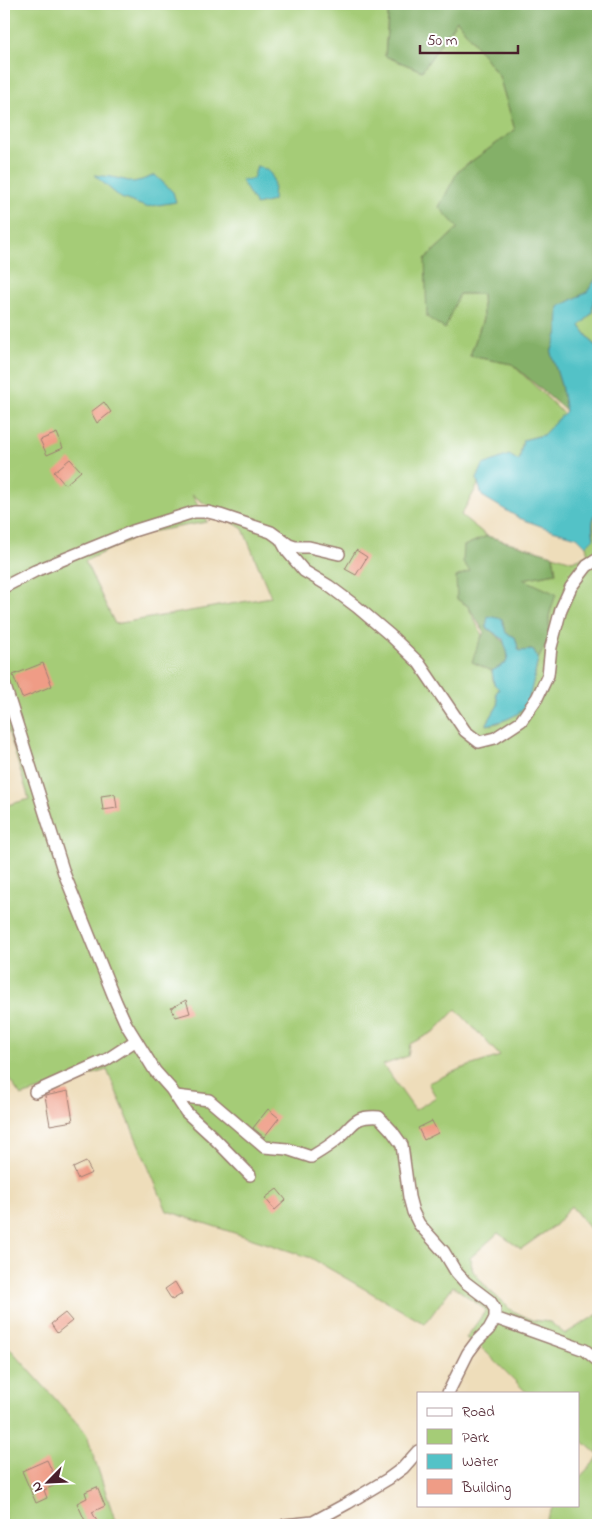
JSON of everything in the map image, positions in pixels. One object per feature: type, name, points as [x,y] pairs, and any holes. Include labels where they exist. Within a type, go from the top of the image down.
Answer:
[{"type":"street","points":[[4,587],[35,571],[133,531],[194,512],[208,512],[220,515],[271,532],[295,547],[308,547],[339,554]]},
{"type":"street","points":[[280,538],[287,551],[304,572],[329,586],[357,607],[419,663],[466,731],[479,742],[495,738],[521,721],[537,698],[548,675],[554,632],[571,588],[587,566],[598,558]]},
{"type":"street","points":[[4,684],[64,873],[116,1002],[136,1041],[155,1071],[176,1096],[186,1112],[250,1175]]},
{"type":"street","points":[[34,1092],[106,1060],[136,1041]]},
{"type":"street","points":[[176,1096],[209,1100],[264,1147],[287,1149],[311,1156],[336,1141],[354,1122],[366,1116],[379,1117],[392,1131],[402,1145],[409,1198],[419,1224],[444,1252],[460,1277],[490,1301],[495,1309],[495,1318],[489,1329],[477,1340],[468,1353],[448,1392]]},
{"type":"street","points":[[495,1318],[585,1350],[598,1361]]},
{"type":"street","points":[[285,1525],[316,1524],[388,1479],[408,1463],[417,1452]]},
{"type":"green space","points":[[4,4],[389,4],[385,56],[422,71],[457,20],[499,76],[515,130],[458,171],[458,228],[425,259],[459,294],[482,294],[483,319],[470,356],[512,364],[564,414],[543,435],[523,440],[519,462],[477,479],[478,485],[461,515],[487,536],[464,546],[471,572],[457,599],[468,606],[482,635],[473,662],[492,671],[494,684],[499,689],[496,693],[498,705],[486,725],[498,723],[513,716],[526,706],[538,659],[549,639],[549,616],[555,594],[522,579],[556,573],[553,555],[572,561],[588,555],[586,546],[594,538],[593,522],[598,507],[598,1238],[571,1206],[555,1225],[521,1249],[498,1233],[470,1258],[473,1271],[488,1289],[511,1310],[532,1320],[550,1322],[565,1334],[598,1314],[598,1455],[580,1439],[580,1392],[526,1392],[481,1347],[466,1338],[486,1310],[453,1286],[425,1324],[311,1258],[167,1211],[107,1070],[21,1096],[4,1072],[4,806],[29,799],[4,717]],"holes":[[[192,495],[243,529],[271,597],[115,624],[85,561],[144,533],[207,522]],[[456,1009],[500,1056],[460,1069],[428,1083],[436,1097],[415,1110],[383,1065],[408,1056],[410,1044],[435,1031]]]},
{"type":"green space","points":[[389,4],[598,4],[598,276],[587,292],[559,307],[558,332],[551,353],[561,385],[566,411],[512,364],[470,356],[483,319],[482,294],[459,294],[445,329],[427,317],[425,259],[458,228],[439,207],[458,171],[515,130],[499,76],[457,20],[422,71],[385,56]]},
{"type":"green space","points":[[594,299],[598,300],[598,347],[594,345],[580,326],[592,313]]},
{"type":"green space","points":[[487,536],[553,555],[556,573],[523,579],[556,594],[549,616],[549,639],[538,659],[533,650],[519,651],[515,637],[506,633],[502,619],[486,627],[503,642],[507,651],[506,663],[492,671],[472,662],[484,632],[468,606],[457,599],[456,577],[470,571],[463,562],[464,546]]},
{"type":"green space","points":[[4,1342],[86,1433],[115,1520],[100,1525],[4,1525]]},
{"type":"green space","points":[[598,1458],[598,1525],[543,1525],[553,1506],[580,1506],[580,1477]]},
{"type":"water","points":[[257,166],[268,171],[273,179],[274,188],[273,201],[256,205],[241,180],[253,179]]},
{"type":"water","points":[[94,175],[133,182],[155,175],[173,192],[176,202],[146,207],[121,198]]},
{"type":"water","points":[[598,276],[598,300],[594,300],[592,313],[580,326],[594,345],[598,347],[598,502],[593,523],[594,538],[586,546],[577,537],[519,518],[482,496],[477,479],[483,465],[509,455],[519,461],[523,440],[543,435],[566,411],[561,385],[551,353],[558,332],[559,307],[587,292]]},
{"type":"water","points":[[488,616],[502,619],[506,633],[515,637],[519,651],[533,650],[538,659],[526,706],[513,716],[486,725],[498,705],[496,693],[499,689],[494,684],[492,671],[506,663],[508,655],[503,639],[486,627]]},
{"type":"building","points":[[104,402],[111,412],[97,423],[91,412]]},
{"type":"building","points":[[57,433],[63,448],[47,455],[40,440]]},
{"type":"building","points":[[70,459],[81,471],[65,485],[54,472]]},
{"type":"building","points":[[356,550],[367,557],[356,575],[345,569]]},
{"type":"building","points":[[43,663],[52,686],[22,698],[13,675]]},
{"type":"building","points":[[115,794],[117,808],[103,810],[101,796]]},
{"type":"building","points":[[186,1000],[190,1013],[176,1017],[171,1008]]},
{"type":"building","points":[[68,1091],[73,1121],[50,1125],[45,1096]]},
{"type":"building","points":[[268,1109],[279,1118],[264,1137],[253,1128]]},
{"type":"building","points":[[432,1121],[438,1133],[424,1140],[418,1128]]},
{"type":"building","points":[[86,1162],[92,1173],[78,1179],[73,1168]]},
{"type":"building","points":[[277,1189],[286,1200],[275,1210],[265,1198]]},
{"type":"building","points":[[175,1282],[182,1294],[172,1300],[165,1289]]},
{"type":"building","points":[[65,1313],[72,1321],[57,1333],[51,1324]]},
{"type":"building","points":[[47,1460],[58,1484],[44,1490],[47,1498],[36,1503],[22,1471]]},
{"type":"building","points":[[97,1487],[105,1506],[92,1512],[99,1525],[87,1525],[77,1503],[87,1498],[85,1492]]}]
